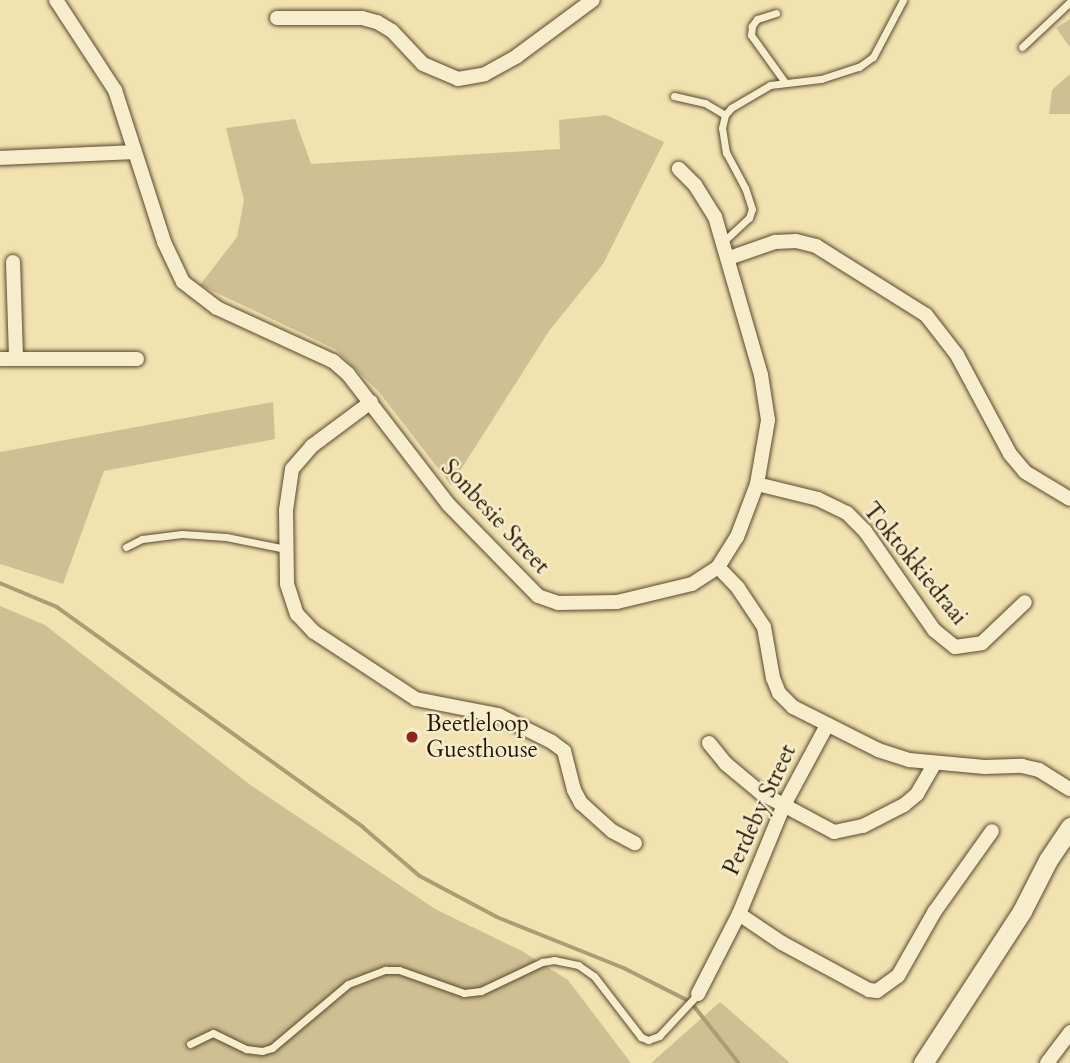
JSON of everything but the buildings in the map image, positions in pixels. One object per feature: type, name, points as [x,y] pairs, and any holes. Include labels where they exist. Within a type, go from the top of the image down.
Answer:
[{"type":"main road","points":[[1022,911],[1048,860],[1070,827]]},
{"type":"main road","points":[[923,1063],[1022,911],[1070,848]]},
{"type":"street","name":"Sonbesie Street","points":[[56,0],[116,90],[164,242],[183,282],[217,308],[333,361],[348,374],[371,402],[449,505],[538,596],[558,603],[617,602],[692,584],[718,567],[737,537],[757,484],[767,438],[767,404],[724,241],[708,202],[679,169]]},
{"type":"street","points":[[276,18],[362,19],[377,22],[392,32],[423,64],[458,79],[485,74],[517,56],[593,0]]},
{"type":"street","points":[[0,158],[135,152]]},
{"type":"street","points":[[729,258],[775,242],[796,240],[816,246],[926,315],[957,355],[1010,454],[1025,472],[1070,499]]},
{"type":"street","points":[[13,262],[16,358]]},
{"type":"street","points":[[0,359],[137,359]]},
{"type":"street","points":[[371,402],[312,446],[292,469],[287,487],[287,584],[291,601],[303,623],[416,699],[498,715],[552,742],[564,751],[574,790],[581,803],[612,831],[635,843]]},
{"type":"street","name":"Toktokkiedraai","points":[[757,484],[818,499],[847,513],[865,531],[934,630],[955,647],[982,643],[1025,602]]},
{"type":"street","points":[[718,567],[738,588],[764,627],[779,693],[793,707],[826,727],[878,750],[935,763],[1022,766],[1039,770],[1070,789]]},
{"type":"street","name":"Perdeby Street","points":[[698,994],[739,914],[783,807],[826,727]]},
{"type":"street","points":[[709,743],[737,775],[783,807],[834,832],[847,831],[904,805],[917,794],[935,763]]},
{"type":"street","points":[[739,914],[782,943],[869,990],[877,991],[898,976],[935,911],[992,831]]},
{"type":"street","points":[[1047,1063],[1070,1032]]},
{"type":"lane","points":[[724,241],[749,218],[752,209],[745,188],[726,153],[722,128],[725,115],[731,108],[770,85],[784,81],[821,79],[859,67],[873,57],[904,0]]},
{"type":"lane","points":[[1022,47],[1070,2]]},
{"type":"lane","points":[[776,13],[757,19],[752,26],[751,35],[784,81]]},
{"type":"lane","points":[[674,96],[705,103],[725,115]]},
{"type":"lane","points":[[126,547],[142,539],[182,534],[226,537],[287,549]]},
{"type":"lane","points":[[190,1044],[213,1034],[225,1036],[246,1049],[262,1051],[272,1048],[348,984],[385,970],[399,970],[464,993],[481,990],[542,962],[554,960],[578,965],[594,976],[641,1037],[648,1040],[659,1036],[698,994]]},
{"type":"shaded area","points":[[1070,19],[1070,47],[1056,28]]},
{"type":"shaded area","points":[[1070,74],[1070,114],[1049,114],[1052,90]]},
{"type":"shaded area","points":[[606,115],[664,142],[603,264],[549,331],[451,485],[379,392],[335,349],[200,285],[237,237],[244,200],[226,128],[295,119],[311,164],[560,149],[559,120]]},
{"type":"shaded area","points":[[273,402],[275,439],[104,471],[63,584],[0,564],[0,452]]},
{"type":"shaded area","points":[[0,606],[45,625],[249,784],[435,909],[522,951],[568,980],[631,1063],[0,1063]]},
{"type":"shaded area","points":[[720,1002],[790,1063],[651,1063]]},
{"type":"waterway","points":[[0,583],[57,607],[363,827],[420,876],[497,917],[624,968],[691,1002],[739,1063]]},
{"type":"place","name":"Beetleloop Guesthouse","points":[[412,737]]}]
